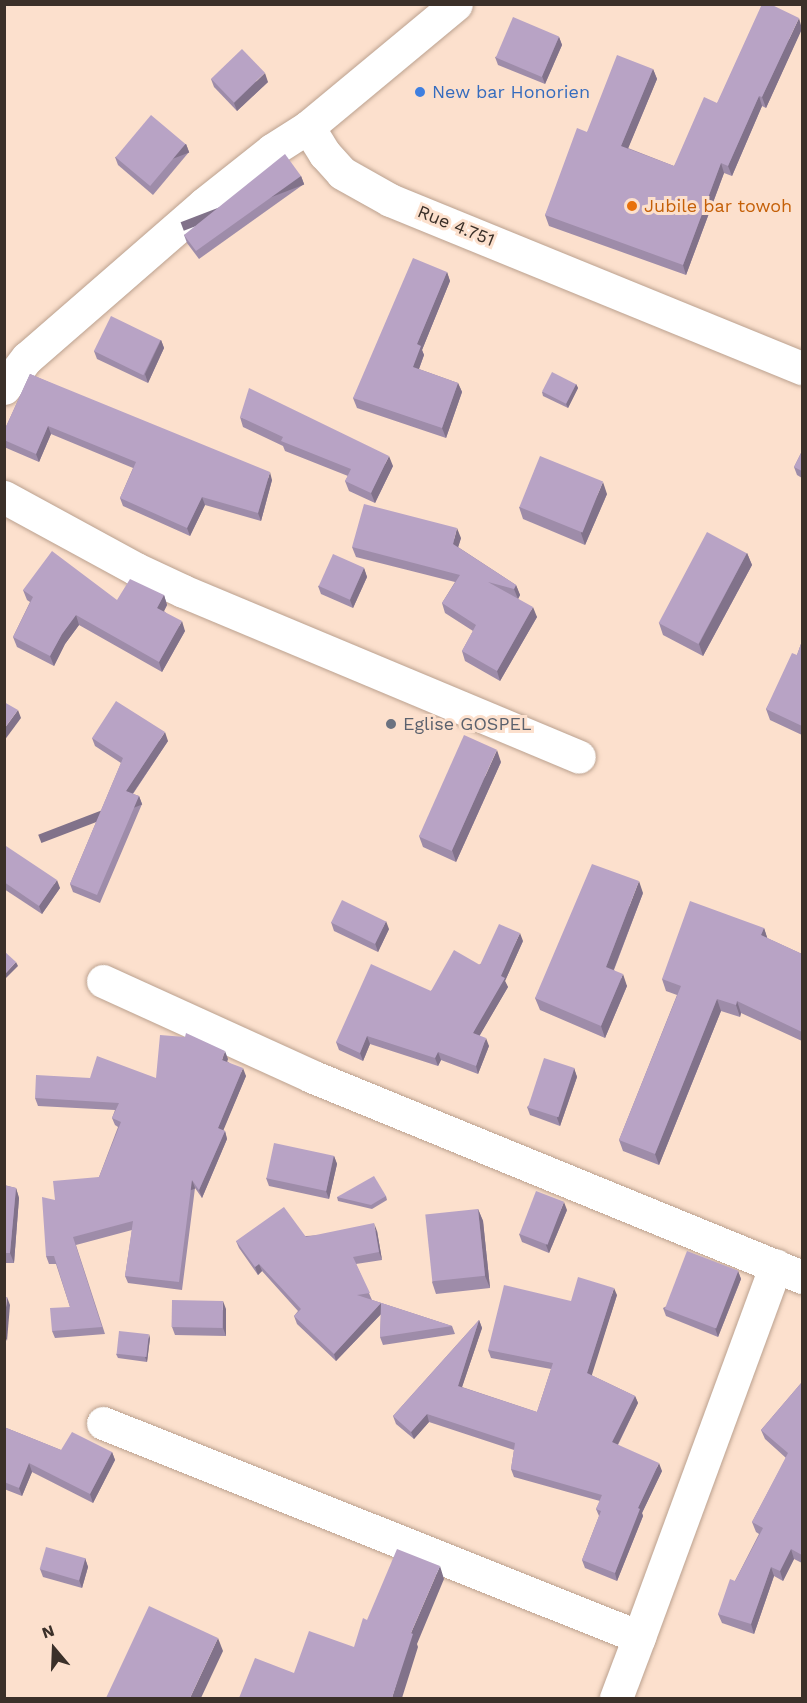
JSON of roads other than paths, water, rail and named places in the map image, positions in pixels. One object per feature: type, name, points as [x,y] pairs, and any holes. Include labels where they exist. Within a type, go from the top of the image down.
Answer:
[{"type":"street","points":[[4,388],[27,358],[204,204],[272,150],[308,127],[456,4]]},
{"type":"street","name":"Rue 4.751","points":[[308,127],[342,173],[390,200],[802,368]]},
{"type":"street","points":[[4,497],[136,569],[183,591],[579,758]]},
{"type":"street","points":[[103,981],[311,1076],[789,1271],[616,1698]]},
{"type":"street","points":[[103,1423],[639,1637]]},
{"type":"place","name":"New bar Honorien","points":[[420,92]]},
{"type":"place","name":"Jubile bar towoh","points":[[632,206]]},
{"type":"place","name":"Eglise GOSPEL","points":[[391,724]]}]
